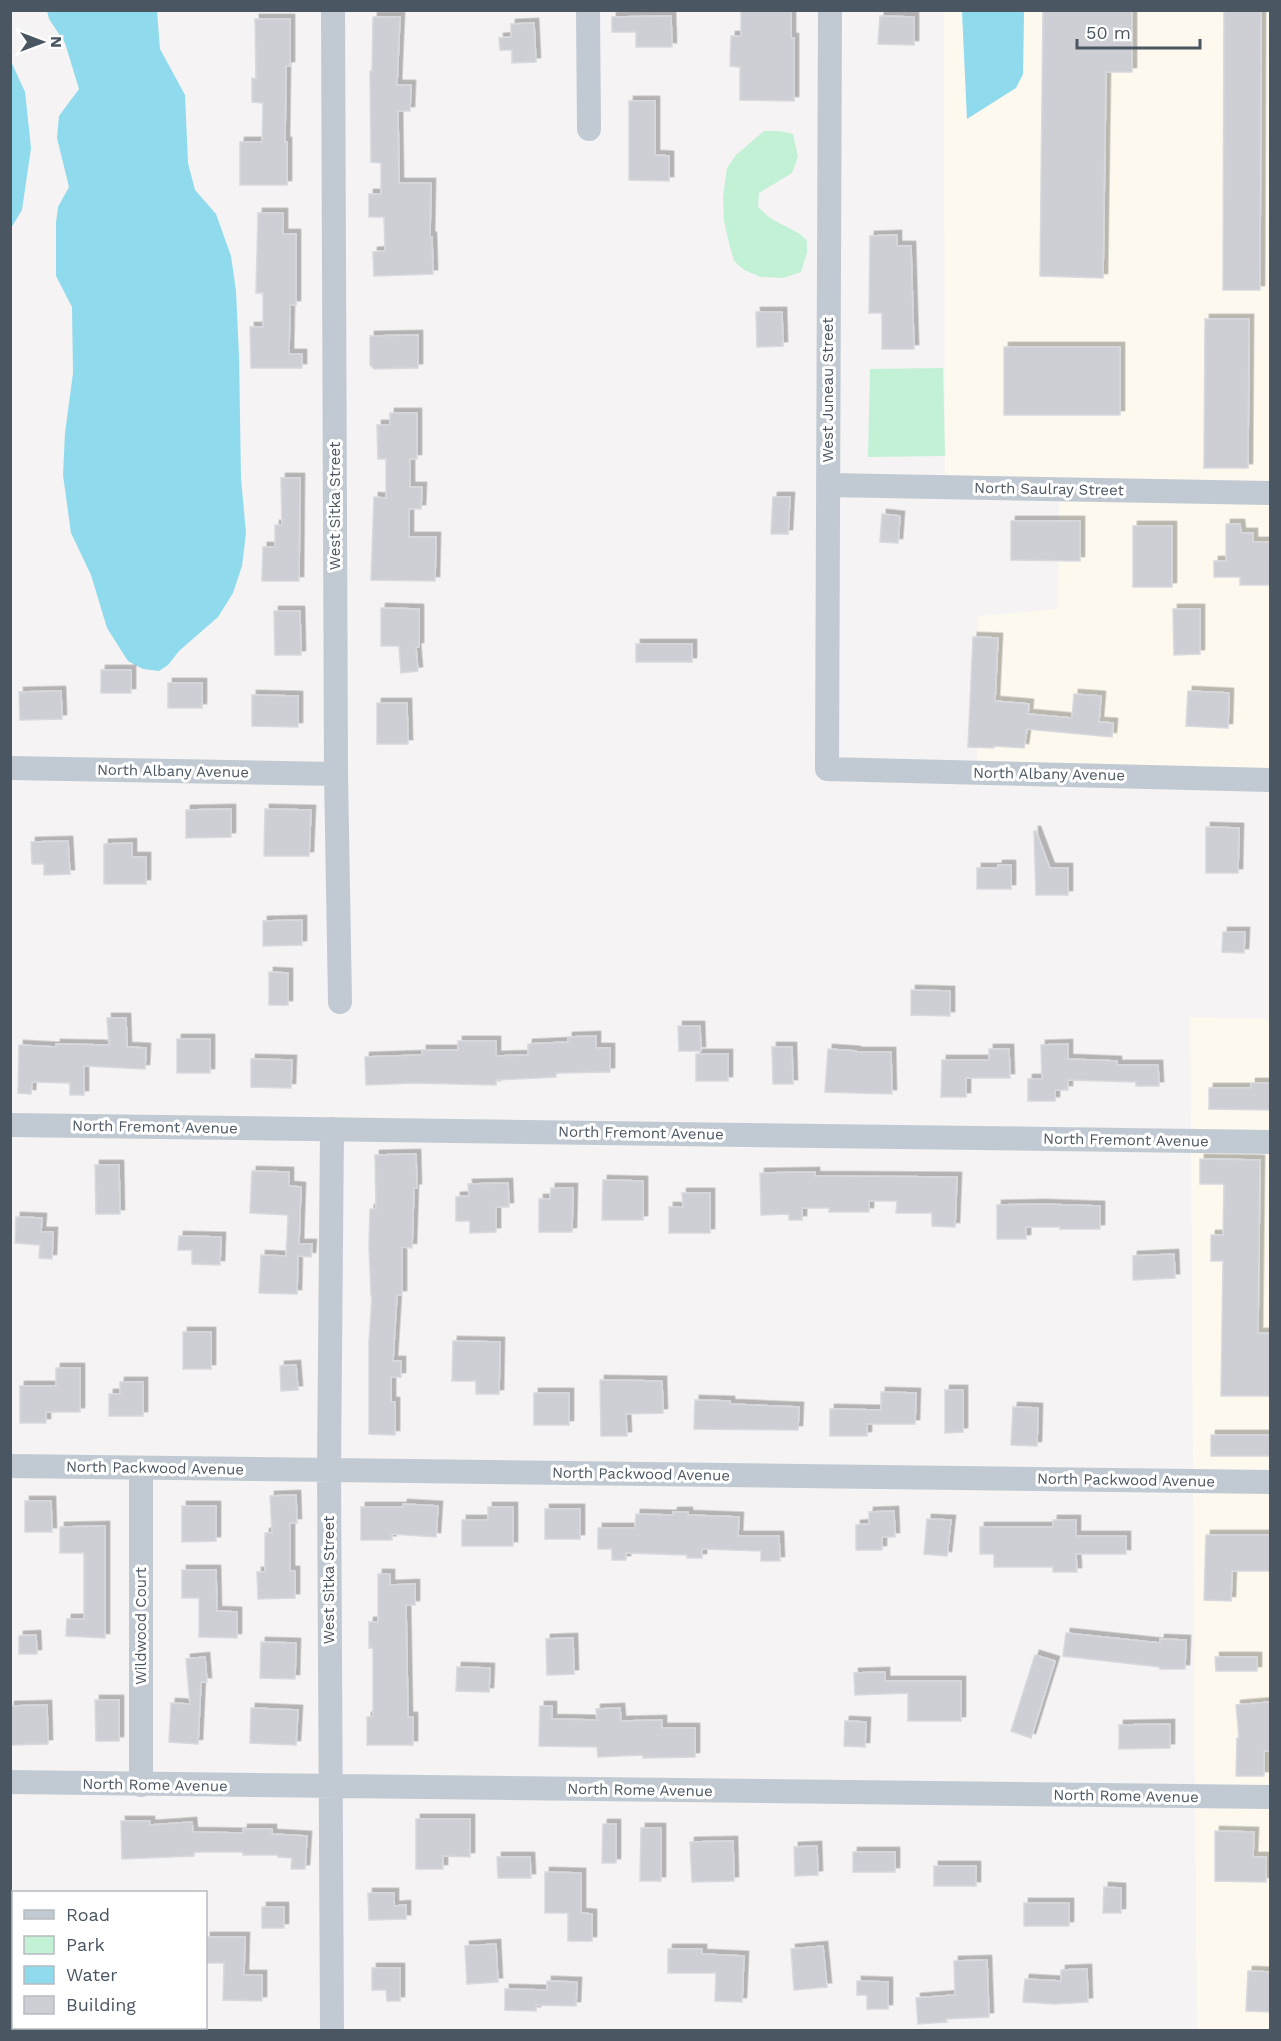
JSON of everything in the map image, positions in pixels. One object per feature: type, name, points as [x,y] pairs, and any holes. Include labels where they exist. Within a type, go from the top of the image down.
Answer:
[{"type":"street","name":"West Sitka Street","points":[[333,10],[336,774],[340,1002]]},
{"type":"street","points":[[588,10],[588,129]]},
{"type":"street","name":"West Juneau Street","points":[[826,769],[830,10]]},
{"type":"street","name":"North Saulray Street","points":[[828,485],[1270,493]]},
{"type":"street","name":"North Albany Avenue","points":[[10,768],[336,774]]},
{"type":"street","name":"North Albany Avenue","points":[[826,769],[1270,780]]},
{"type":"street","name":"North Fremont Avenue","points":[[10,1125],[1270,1142]]},
{"type":"street","name":"West Sitka Street","points":[[332,1129],[329,1470],[332,2031]]},
{"type":"street","name":"North Packwood Avenue","points":[[10,1466],[1270,1482]]},
{"type":"street","name":"Wildwood Court","points":[[141,1468],[141,1785]]},
{"type":"street","name":"North Rome Avenue","points":[[10,1782],[1270,1797]]},
{"type":"shaded area","points":[[944,11],[962,11],[967,119],[1024,62],[1024,11],[1270,11],[1270,484],[945,479]]},
{"type":"shaded area","points":[[1059,498],[1270,501],[1270,771],[977,764],[978,616],[1058,609]]},
{"type":"shaded area","points":[[1190,1017],[1270,1019],[1270,1133],[1191,1132]]},
{"type":"shaded area","points":[[1191,1149],[1270,1150],[1270,1473],[1193,1473]]},
{"type":"shaded area","points":[[1193,1490],[1270,1491],[1270,1789],[1195,1788]]},
{"type":"shaded area","points":[[1195,1805],[1270,1806],[1270,2030],[1197,2030]]},
{"type":"green space","points":[[764,131],[793,134],[798,156],[792,173],[759,193],[758,207],[770,218],[800,234],[807,241],[807,253],[801,272],[783,278],[761,277],[744,270],[734,261],[724,221],[723,197],[727,168],[736,155]]},
{"type":"green space","points":[[943,368],[945,456],[868,457],[870,369]]},
{"type":"water","points":[[47,11],[157,11],[160,49],[185,95],[188,163],[195,190],[216,214],[231,256],[236,291],[241,478],[246,533],[242,566],[233,593],[218,617],[159,671],[143,669],[128,661],[107,628],[91,575],[71,533],[63,475],[65,433],[73,373],[72,307],[56,276],[58,207],[69,187],[57,138],[59,116],[79,89],[65,43],[49,19]]},
{"type":"water","points":[[962,11],[1024,11],[1023,74],[1016,88],[967,119]]},
{"type":"water","points":[[10,59],[25,92],[31,148],[22,210],[11,228]]},
{"type":"building","points":[[741,10],[791,10],[791,38],[794,38],[794,101],[740,100],[740,67],[730,66],[731,36],[741,36]]},
{"type":"building","points":[[1043,10],[1132,10],[1132,72],[1106,72],[1103,278],[1040,276]]},
{"type":"building","points":[[1224,10],[1261,10],[1260,290],[1223,290]]},
{"type":"building","points":[[671,16],[672,47],[636,47],[636,32],[612,32],[612,17]]},
{"type":"building","points":[[880,16],[914,17],[914,45],[878,44]]},
{"type":"building","points":[[373,17],[400,17],[397,85],[411,85],[410,111],[398,111],[399,183],[431,183],[430,237],[432,237],[433,274],[374,276],[373,252],[385,251],[384,217],[369,217],[369,194],[381,194],[381,163],[371,162],[370,71],[372,71]]},
{"type":"building","points":[[255,19],[290,19],[290,66],[286,66],[287,185],[240,185],[240,142],[262,142],[263,103],[252,102],[252,78],[256,79]]},
{"type":"building","points":[[534,23],[536,62],[512,63],[512,50],[500,50],[499,38],[511,37],[511,24]]},
{"type":"building","points":[[629,101],[655,101],[655,155],[669,156],[669,181],[629,180]]},
{"type":"building","points":[[258,213],[283,213],[283,234],[296,234],[296,305],[290,305],[289,354],[302,354],[302,368],[251,368],[250,327],[263,327],[263,293],[256,293]]},
{"type":"building","points":[[897,235],[897,246],[911,246],[914,349],[882,349],[882,313],[869,313],[870,236]]},
{"type":"building","points":[[756,312],[782,312],[783,346],[757,347]]},
{"type":"building","points":[[1205,319],[1249,319],[1248,468],[1204,468]]},
{"type":"building","points":[[418,335],[418,368],[374,369],[370,365],[370,336]]},
{"type":"building","points":[[1004,347],[1120,347],[1120,415],[1004,415]]},
{"type":"building","points":[[390,413],[417,413],[417,459],[410,459],[410,487],[422,487],[421,509],[409,509],[409,537],[436,537],[435,581],[371,580],[374,497],[386,498],[386,459],[378,459],[377,425],[390,425]]},
{"type":"building","points":[[281,478],[300,478],[299,581],[262,581],[263,547],[275,547],[275,525],[282,525]]},
{"type":"building","points":[[773,497],[790,497],[788,534],[771,534]]},
{"type":"building","points":[[882,514],[900,516],[898,543],[880,542]]},
{"type":"building","points":[[1011,521],[1080,521],[1080,561],[1011,560]]},
{"type":"building","points":[[1226,524],[1240,524],[1241,533],[1253,533],[1253,542],[1269,542],[1270,585],[1240,585],[1240,577],[1214,577],[1214,561],[1226,561]]},
{"type":"building","points":[[1133,526],[1172,526],[1172,587],[1133,587]]},
{"type":"building","points":[[381,608],[419,609],[419,647],[416,647],[418,671],[401,673],[399,646],[381,646]]},
{"type":"building","points":[[1173,609],[1200,609],[1200,654],[1174,655]]},
{"type":"building","points":[[274,611],[300,611],[301,655],[275,655]]},
{"type":"building","points":[[973,637],[998,638],[995,701],[1029,704],[1028,714],[1072,718],[1074,694],[1101,696],[1099,722],[1113,723],[1112,737],[1027,729],[1024,748],[968,747]]},
{"type":"building","points":[[636,644],[692,644],[692,662],[636,662]]},
{"type":"building","points":[[101,670],[131,670],[131,693],[101,693]]},
{"type":"building","points":[[168,683],[202,683],[202,708],[168,708]]},
{"type":"building","points":[[61,691],[62,719],[20,720],[19,692]]},
{"type":"building","points":[[1188,691],[1229,693],[1228,728],[1186,726]]},
{"type":"building","points":[[252,695],[298,696],[298,727],[252,726]]},
{"type":"building","points":[[377,703],[407,703],[408,744],[377,744]]},
{"type":"building","points":[[231,809],[231,837],[186,838],[186,810]]},
{"type":"building","points":[[265,809],[311,810],[309,856],[264,856]]},
{"type":"building","points":[[1206,827],[1239,828],[1238,873],[1206,873]]},
{"type":"building","points":[[1034,831],[1036,831],[1050,868],[1068,868],[1068,895],[1036,895]]},
{"type":"building","points":[[68,841],[70,874],[44,875],[44,864],[32,864],[31,842]]},
{"type":"building","points":[[132,843],[132,857],[146,857],[146,884],[104,884],[104,844]]},
{"type":"building","points":[[998,865],[1011,865],[1011,889],[977,889],[977,868],[998,868]]},
{"type":"building","points":[[302,920],[302,945],[263,946],[263,921]]},
{"type":"building","points":[[1223,932],[1245,932],[1244,953],[1222,952]]},
{"type":"building","points":[[269,972],[288,973],[288,1005],[269,1005]]},
{"type":"building","points":[[911,990],[950,991],[950,1016],[911,1015]]},
{"type":"building","points":[[107,1018],[126,1018],[127,1047],[146,1048],[145,1069],[84,1066],[84,1095],[70,1095],[70,1083],[32,1082],[31,1094],[18,1093],[19,1045],[56,1047],[56,1044],[109,1045]]},
{"type":"building","points":[[678,1026],[700,1026],[701,1051],[679,1051]]},
{"type":"building","points":[[596,1036],[596,1048],[610,1048],[610,1072],[556,1073],[556,1077],[496,1080],[496,1085],[414,1083],[366,1085],[365,1057],[422,1055],[422,1050],[458,1050],[458,1041],[496,1041],[496,1056],[528,1055],[528,1044],[568,1042],[568,1037]]},
{"type":"building","points":[[177,1039],[210,1039],[210,1073],[177,1073]]},
{"type":"building","points":[[1068,1044],[1068,1059],[1117,1061],[1117,1065],[1158,1065],[1159,1086],[1136,1086],[1136,1082],[1068,1080],[1068,1090],[1055,1090],[1055,1101],[1028,1101],[1028,1079],[1042,1079],[1041,1045]]},
{"type":"building","points":[[772,1047],[792,1047],[793,1084],[773,1084]]},
{"type":"building","points":[[828,1049],[891,1052],[892,1094],[825,1092]]},
{"type":"building","points":[[989,1049],[1009,1049],[1010,1078],[966,1078],[966,1097],[941,1097],[942,1060],[989,1060]]},
{"type":"building","points":[[696,1054],[728,1054],[728,1081],[696,1081]]},
{"type":"building","points":[[251,1059],[292,1060],[291,1088],[251,1087]]},
{"type":"building","points":[[1251,1083],[1270,1083],[1270,1110],[1209,1109],[1209,1088],[1251,1088]]},
{"type":"building","points":[[416,1154],[417,1188],[414,1188],[412,1248],[402,1247],[402,1295],[397,1295],[393,1361],[401,1361],[401,1377],[391,1377],[391,1402],[395,1402],[395,1435],[369,1434],[369,1342],[372,1296],[369,1246],[370,1209],[376,1209],[375,1155]]},
{"type":"building","points":[[1200,1159],[1260,1160],[1258,1333],[1270,1333],[1270,1396],[1221,1396],[1223,1261],[1211,1261],[1211,1235],[1223,1235],[1224,1184],[1200,1184]]},
{"type":"building","points":[[95,1165],[119,1165],[120,1214],[96,1214]]},
{"type":"building","points":[[252,1171],[289,1172],[289,1186],[301,1187],[299,1244],[312,1244],[311,1257],[298,1256],[297,1294],[259,1293],[261,1255],[286,1256],[288,1215],[250,1213]]},
{"type":"building","points":[[815,1172],[815,1176],[957,1177],[955,1227],[932,1226],[932,1213],[896,1213],[897,1201],[869,1201],[869,1212],[829,1212],[829,1208],[802,1208],[802,1220],[789,1220],[789,1214],[761,1215],[760,1173]]},
{"type":"building","points":[[603,1180],[643,1181],[643,1220],[602,1220]]},
{"type":"building","points":[[508,1183],[509,1207],[496,1207],[496,1232],[470,1233],[470,1221],[456,1221],[456,1197],[469,1196],[468,1184]]},
{"type":"building","points":[[551,1188],[573,1188],[572,1232],[539,1232],[539,1199],[550,1199]]},
{"type":"building","points":[[682,1193],[710,1193],[710,1233],[669,1233],[669,1207],[683,1207]]},
{"type":"building","points":[[997,1205],[1100,1206],[1100,1229],[1026,1227],[1026,1239],[997,1239]]},
{"type":"building","points":[[16,1217],[42,1218],[41,1232],[53,1232],[52,1259],[39,1258],[40,1245],[15,1243]]},
{"type":"building","points":[[179,1236],[221,1237],[220,1265],[192,1264],[192,1250],[178,1250]]},
{"type":"building","points":[[1174,1254],[1175,1278],[1133,1280],[1133,1256]]},
{"type":"building","points":[[183,1332],[211,1332],[211,1369],[183,1369]]},
{"type":"building","points":[[453,1341],[500,1342],[499,1394],[476,1394],[476,1381],[452,1381]]},
{"type":"building","points":[[296,1365],[298,1390],[281,1391],[280,1366]]},
{"type":"building","points":[[56,1368],[80,1368],[80,1412],[46,1412],[46,1423],[20,1423],[20,1386],[56,1386]]},
{"type":"building","points":[[600,1380],[662,1381],[663,1413],[626,1414],[627,1436],[601,1436]]},
{"type":"building","points":[[120,1382],[143,1382],[143,1416],[109,1416],[109,1394],[120,1394]]},
{"type":"building","points":[[945,1390],[963,1390],[963,1432],[945,1433]]},
{"type":"building","points":[[881,1392],[916,1393],[915,1424],[867,1424],[867,1436],[830,1436],[830,1409],[881,1410]]},
{"type":"building","points":[[534,1393],[569,1393],[569,1425],[534,1425]]},
{"type":"building","points":[[695,1400],[799,1407],[798,1430],[694,1429]]},
{"type":"building","points":[[1013,1407],[1038,1408],[1037,1446],[1011,1445]]},
{"type":"building","points":[[1211,1435],[1270,1435],[1270,1456],[1211,1456]]},
{"type":"building","points":[[296,1495],[297,1523],[290,1523],[290,1571],[295,1571],[295,1598],[258,1599],[257,1572],[265,1572],[265,1533],[272,1533],[270,1496]]},
{"type":"building","points":[[25,1501],[51,1501],[52,1532],[25,1532]]},
{"type":"building","points":[[403,1504],[438,1506],[436,1537],[392,1534],[392,1540],[361,1540],[361,1507],[403,1507]]},
{"type":"building","points":[[182,1506],[216,1506],[216,1541],[182,1542]]},
{"type":"building","points":[[488,1507],[513,1507],[513,1546],[462,1546],[462,1520],[488,1520]]},
{"type":"building","points":[[545,1509],[580,1509],[580,1539],[545,1539]]},
{"type":"building","points":[[894,1511],[895,1537],[882,1537],[882,1550],[856,1550],[856,1525],[869,1524],[869,1512]]},
{"type":"building","points":[[673,1512],[688,1512],[688,1515],[739,1517],[738,1536],[779,1536],[780,1561],[761,1561],[761,1551],[702,1549],[702,1558],[687,1558],[687,1555],[626,1553],[626,1560],[612,1560],[612,1549],[598,1549],[598,1528],[635,1528],[636,1514],[673,1515]]},
{"type":"building","points":[[927,1519],[951,1520],[947,1556],[924,1554]]},
{"type":"building","points":[[1053,1520],[1076,1520],[1076,1536],[1126,1536],[1126,1554],[1076,1554],[1077,1572],[1053,1572],[1053,1567],[994,1567],[994,1554],[980,1554],[980,1527],[1053,1527]]},
{"type":"building","points":[[105,1526],[105,1638],[66,1636],[67,1619],[84,1619],[84,1553],[60,1553],[60,1527]]},
{"type":"building","points":[[1206,1535],[1270,1535],[1270,1571],[1232,1571],[1231,1601],[1204,1600]]},
{"type":"building","points":[[182,1570],[216,1570],[217,1611],[237,1612],[237,1638],[199,1637],[199,1598],[182,1598]]},
{"type":"building","points":[[378,1574],[390,1574],[390,1585],[415,1584],[415,1605],[406,1605],[408,1717],[413,1717],[413,1745],[367,1745],[367,1717],[373,1717],[373,1648],[369,1648],[369,1622],[378,1622]]},
{"type":"building","points":[[1066,1633],[1160,1643],[1160,1639],[1186,1640],[1185,1669],[1160,1669],[1160,1667],[1063,1656]]},
{"type":"building","points":[[36,1635],[37,1654],[19,1654],[19,1636]]},
{"type":"building","points":[[573,1638],[574,1674],[547,1675],[546,1639]]},
{"type":"building","points":[[261,1642],[296,1643],[295,1679],[260,1678]]},
{"type":"building","points":[[1035,1655],[1055,1661],[1031,1738],[1011,1731]]},
{"type":"building","points":[[205,1657],[207,1682],[201,1682],[198,1744],[169,1742],[171,1703],[190,1704],[186,1659]]},
{"type":"building","points":[[1215,1657],[1257,1657],[1257,1671],[1216,1671]]},
{"type":"building","points":[[457,1667],[490,1668],[489,1692],[456,1691]]},
{"type":"building","points":[[885,1672],[885,1681],[961,1681],[961,1721],[908,1721],[908,1693],[855,1695],[854,1673]]},
{"type":"building","points":[[95,1700],[119,1700],[119,1741],[96,1741]]},
{"type":"building","points":[[1270,1702],[1270,1751],[1264,1751],[1264,1776],[1236,1776],[1237,1738],[1239,1738],[1236,1705]]},
{"type":"building","points":[[47,1705],[48,1744],[11,1745],[10,1706]]},
{"type":"building","points":[[540,1706],[552,1706],[552,1719],[597,1720],[596,1709],[620,1708],[621,1721],[662,1720],[662,1728],[695,1728],[695,1757],[643,1758],[643,1755],[598,1757],[597,1747],[539,1746]]},
{"type":"building","points":[[251,1708],[298,1710],[296,1745],[250,1743]]},
{"type":"building","points":[[845,1721],[866,1722],[865,1747],[844,1746]]},
{"type":"building","points":[[1170,1724],[1170,1748],[1119,1749],[1119,1725]]},
{"type":"building","points":[[416,1819],[470,1819],[470,1857],[443,1856],[443,1869],[416,1869]]},
{"type":"building","points":[[121,1821],[150,1821],[150,1825],[192,1822],[193,1832],[243,1833],[243,1829],[272,1829],[272,1834],[307,1836],[305,1869],[291,1869],[292,1858],[278,1857],[278,1855],[243,1855],[243,1852],[194,1852],[194,1856],[122,1859]]},
{"type":"building","points":[[603,1824],[616,1824],[616,1863],[602,1863]]},
{"type":"building","points":[[641,1828],[661,1828],[661,1881],[640,1881]]},
{"type":"building","points":[[1215,1831],[1254,1832],[1253,1857],[1266,1857],[1266,1882],[1215,1881]]},
{"type":"building","points":[[733,1841],[734,1881],[692,1882],[690,1842]]},
{"type":"building","points":[[817,1846],[818,1875],[795,1876],[794,1847]]},
{"type":"building","points":[[853,1852],[895,1852],[895,1872],[853,1872]]},
{"type":"building","points":[[497,1857],[530,1857],[531,1878],[498,1878]]},
{"type":"building","points":[[934,1866],[976,1866],[976,1886],[934,1886]]},
{"type":"building","points":[[545,1872],[581,1873],[581,1913],[592,1914],[592,1941],[568,1941],[568,1913],[545,1913]]},
{"type":"building","points":[[1104,1887],[1121,1888],[1121,1913],[1103,1913]]},
{"type":"building","points":[[368,1893],[394,1893],[394,1906],[406,1905],[406,1919],[369,1920]]},
{"type":"building","points":[[1024,1903],[1069,1903],[1069,1926],[1024,1926]]},
{"type":"building","points":[[262,1907],[284,1907],[284,1928],[262,1928]]},
{"type":"building","points":[[207,1937],[245,1937],[244,1975],[262,1975],[262,2001],[223,2000],[224,1963],[207,1963]]},
{"type":"building","points":[[496,1944],[498,1982],[467,1984],[465,1946]]},
{"type":"building","points":[[823,1946],[827,1987],[794,1990],[791,1949]]},
{"type":"building","points":[[668,1949],[702,1949],[702,1954],[744,1956],[742,2002],[715,2001],[716,1973],[668,1973]]},
{"type":"building","points":[[987,1960],[989,2017],[946,2019],[947,2022],[918,2024],[916,1998],[955,1995],[954,1961]]},
{"type":"building","points":[[372,1968],[400,1968],[400,2001],[387,2001],[386,1990],[372,1990]]},
{"type":"building","points":[[1087,1969],[1088,2002],[1055,2004],[1023,2002],[1025,1979],[1061,1981],[1061,1970]]},
{"type":"building","points":[[1248,1971],[1270,1972],[1270,2012],[1246,2011]]},
{"type":"building","points":[[547,1981],[577,1982],[576,2006],[536,2005],[536,2011],[505,2010],[505,1989],[547,1990]]},
{"type":"building","points":[[857,1981],[888,1982],[888,2009],[867,2009],[867,1995],[857,1995]]}]
